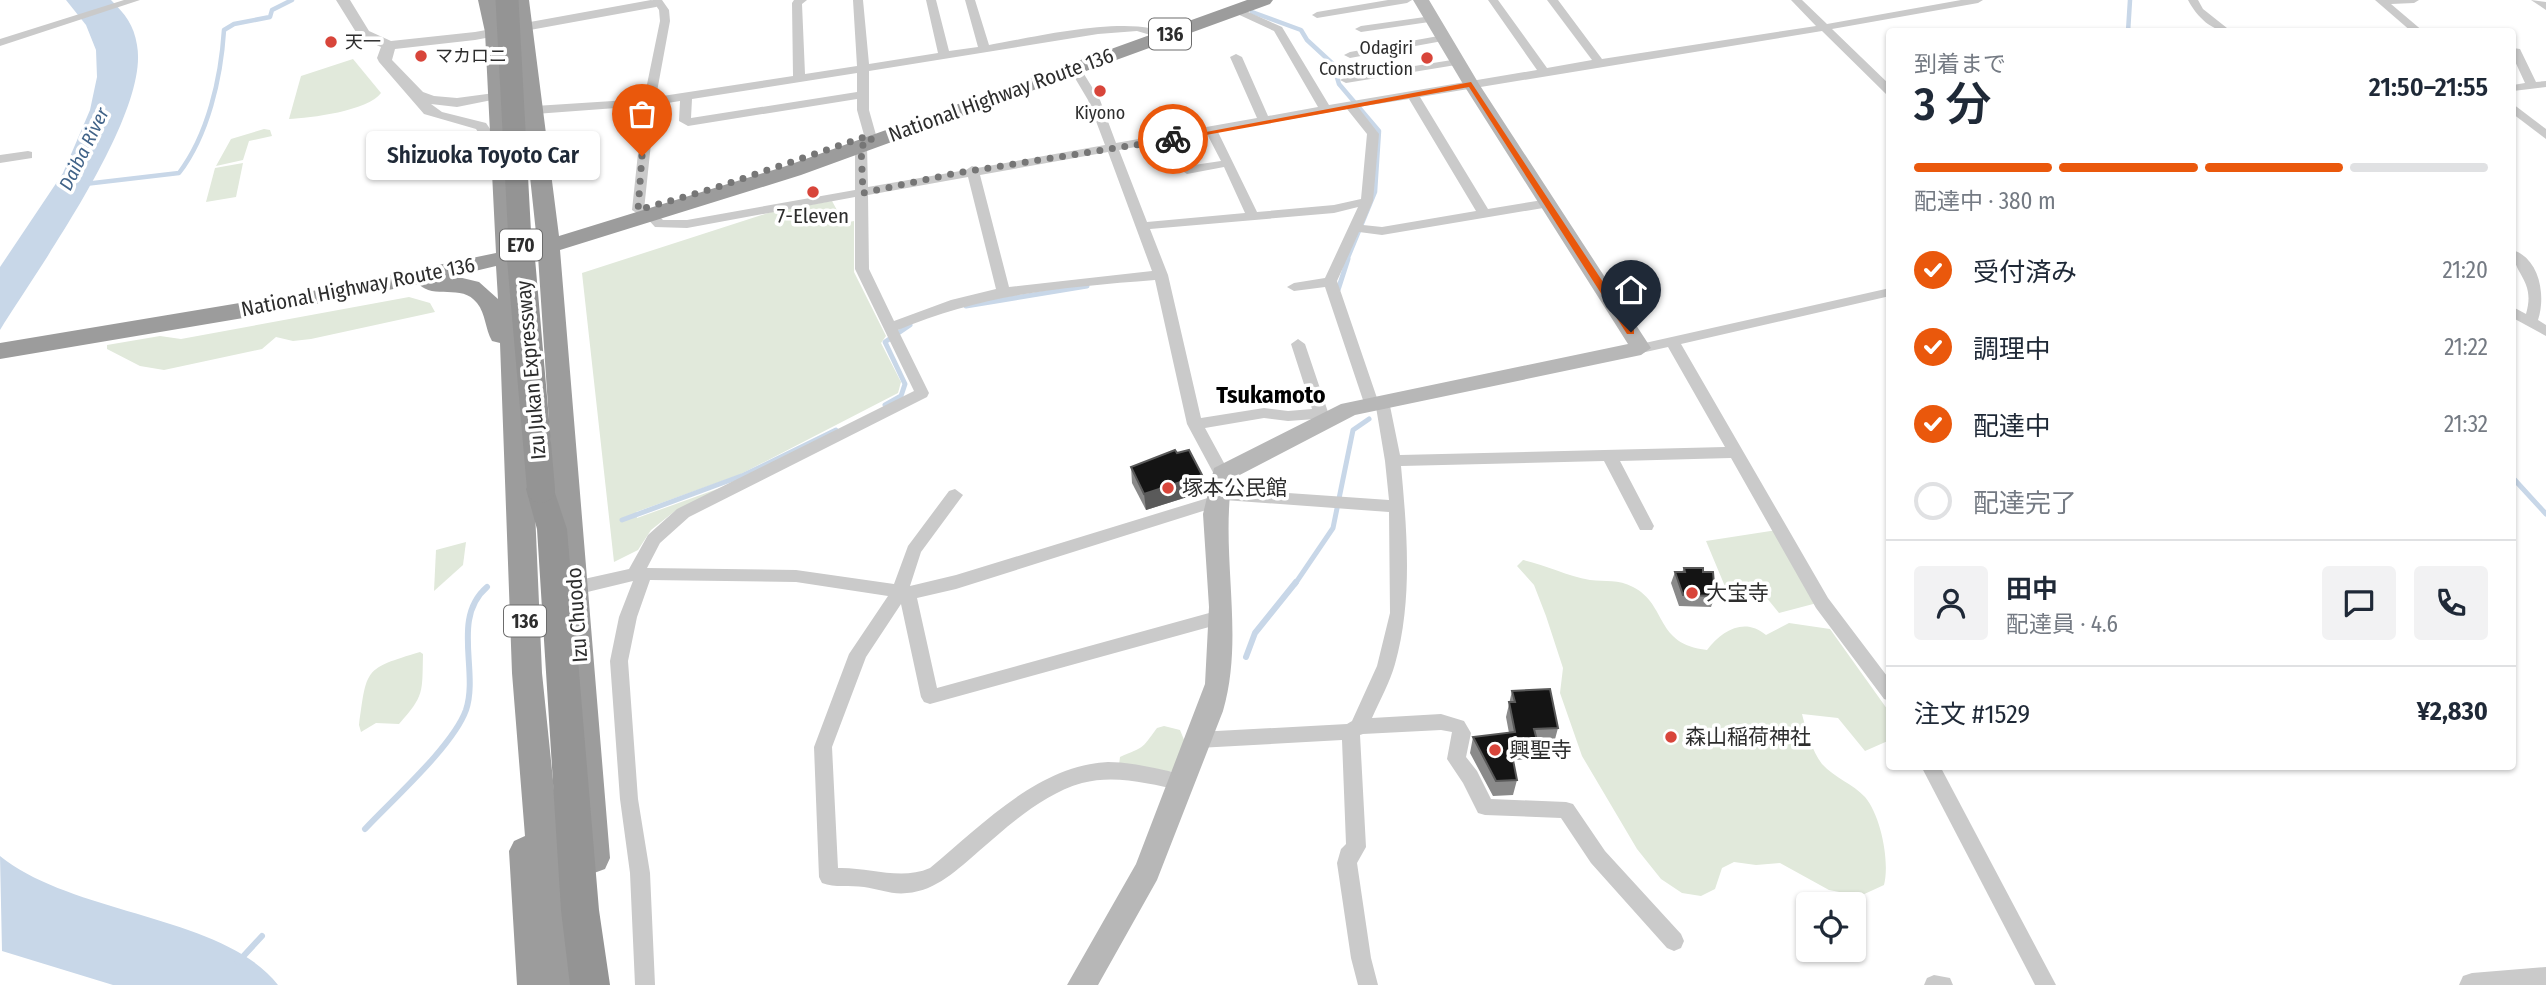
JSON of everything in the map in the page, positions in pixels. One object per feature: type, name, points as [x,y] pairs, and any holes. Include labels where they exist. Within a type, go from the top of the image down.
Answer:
[{"type":"highway","name":"136","points":[[487,0],[494,32],[517,429],[527,673],[533,705],[538,808],[557,985]]},
{"type":"highway","name":"Izu Jukan Expressway","points":[[507,0],[522,275],[541,489]]},
{"type":"highway","name":"136","points":[[520,0],[521,26],[535,110],[547,240]]},
{"type":"highway","name":"National Highway Route 136","points":[[868,141],[1251,3]]},
{"type":"highway","name":"National Highway Route 136","points":[[0,351],[34,341],[207,312],[306,300],[547,240],[645,213],[868,141],[1075,68],[1161,34]]},
{"type":"highway","name":"Izu Chuodo","points":[[547,240],[603,985]]},
{"type":"highway","name":"National Highway Route 136","points":[[207,312],[506,251]]},
{"type":"highway","points":[[306,300],[341,299],[430,284],[459,284],[479,290],[491,302],[495,311],[503,345],[506,401],[517,429]]},
{"type":"highway","name":"National Highway Route 136","points":[[0,342],[34,341]]},
{"type":"highway","points":[[541,489],[538,533],[570,985]]},
{"type":"highway","points":[[541,489],[552,529],[580,910],[590,985]]},
{"type":"highway","points":[[527,673],[523,686],[522,802],[534,985]]},
{"type":"main road","points":[[1082,985],[1147,871],[1218,684],[1218,490],[1322,417],[1377,402],[1641,348],[1432,19]]},
{"type":"street","points":[[0,43],[135,0]]},
{"type":"street","points":[[343,0],[364,34],[389,45],[494,32],[657,1],[664,10],[664,21],[649,102],[645,213],[660,224],[670,226],[863,193],[972,170],[1114,149],[1471,84],[1826,28],[1978,0]]},
{"type":"street","points":[[799,77],[797,3],[802,0]]},
{"type":"street","points":[[645,985],[640,873],[629,799],[619,661],[628,617],[653,539],[683,513],[918,398],[922,393],[862,269],[863,193],[868,141],[862,95],[858,0]]},
{"type":"street","points":[[931,0],[944,54]]},
{"type":"street","points":[[970,0],[984,47]]},
{"type":"street","points":[[1317,15],[1406,0]]},
{"type":"street","points":[[1493,0],[1544,72]]},
{"type":"street","points":[[1552,0],[1600,62]]},
{"type":"street","points":[[1796,0],[1886,88]]},
{"type":"street","points":[[1916,0],[1926,11]]},
{"type":"street","points":[[2193,0],[2199,11],[2222,28]]},
{"type":"street","points":[[2381,1],[2414,0]]},
{"type":"street","points":[[2536,0],[2546,7]]},
{"type":"street","points":[[2381,1],[2414,28]]},
{"type":"street","points":[[1251,3],[1278,29],[1326,110]]},
{"type":"street","points":[[1361,29],[1432,19]]},
{"type":"street","points":[[1350,55],[1432,19]]},
{"type":"street","points":[[535,110],[649,102],[862,66],[1124,28],[1161,34]]},
{"type":"street","points":[[389,45],[384,58],[386,62],[418,96],[424,108],[432,114],[481,126],[500,155]]},
{"type":"street","points":[[2516,51],[2532,85]]},
{"type":"street","points":[[1236,57],[1265,122]]},
{"type":"street","points":[[1346,80],[1458,61]]},
{"type":"street","points":[[1075,68],[1094,100],[1161,275],[1195,424],[1218,490]]},
{"type":"street","points":[[2516,88],[2546,84]]},
{"type":"street","points":[[418,96],[437,104],[450,105],[497,95]]},
{"type":"street","points":[[686,96],[685,121],[688,122],[862,95]]},
{"type":"street","points":[[1413,95],[1484,214]]},
{"type":"street","points":[[1351,106],[1373,134],[1367,201],[1331,282],[1377,402],[1393,461],[1397,507],[1398,613],[1393,640],[1386,666],[1355,729],[1356,847],[1348,855],[1347,863],[1361,958],[1368,985]]},
{"type":"street","points":[[2516,110],[2546,135]]},
{"type":"street","points":[[1212,132],[1253,216]]},
{"type":"street","points":[[0,159],[28,155]]},
{"type":"street","points":[[1188,170],[1228,163]]},
{"type":"street","points":[[972,170],[1004,294]]},
{"type":"street","points":[[1142,226],[1334,209],[1367,201]]},
{"type":"street","points":[[1356,228],[1382,231],[1549,203]]},
{"type":"street","points":[[2516,257],[2528,268],[2535,282],[2535,312],[2531,320]]},
{"type":"street","points":[[892,327],[955,302],[1102,279],[1161,275]]},
{"type":"street","points":[[1294,287],[1331,282]]},
{"type":"street","points":[[1641,348],[1886,293]]},
{"type":"street","points":[[2516,313],[2546,331]]},
{"type":"street","points":[[1672,341],[1733,452],[1822,603],[1886,689]]},
{"type":"street","points":[[1195,424],[1264,413],[1322,417],[1297,344]]},
{"type":"street","points":[[1393,461],[1733,452]]},
{"type":"street","points":[[1610,457],[1646,526]]},
{"type":"street","points":[[575,589],[640,574],[796,576],[903,593],[956,582],[1218,490],[1397,507]]},
{"type":"street","points":[[955,495],[914,550],[903,593],[858,654],[823,747],[829,877],[863,878],[901,886],[920,883],[937,874],[1040,795],[1080,776],[1113,771],[1182,782]]},
{"type":"street","points":[[903,593],[930,697],[1220,617]]},
{"type":"street","points":[[1198,740],[1441,722],[1458,726],[1461,733],[1456,759],[1470,777],[1485,807],[1566,810],[1598,857],[1674,941]]},
{"type":"street","points":[[1932,770],[2046,985]]},
{"type":"street","points":[[2472,985],[2546,979]]},
{"type":"street","points":[[1934,985],[1943,985]]},
{"type":"shaded area","points":[[353,59],[381,93],[364,105],[352,109],[289,119],[301,76]]},
{"type":"shaded area","points":[[264,129],[270,130],[272,136],[249,141],[243,160],[216,166],[231,139]]},
{"type":"shaded area","points":[[243,163],[236,197],[206,202],[215,168]]},
{"type":"shaded area","points":[[832,201],[844,223],[854,221],[854,272],[886,336],[881,343],[901,382],[898,393],[739,475],[636,512],[637,518],[731,484],[675,511],[651,530],[638,550],[614,562],[582,273],[774,211]]},
{"type":"shaded area","points":[[409,297],[430,303],[435,312],[311,339],[293,341],[276,337],[262,349],[164,370],[140,366],[107,349],[107,345],[160,336],[181,339]]},
{"type":"shaded area","points":[[1777,530],[1817,603],[1779,613],[1766,597],[1729,596],[1706,541]]},
{"type":"shaded area","points":[[466,542],[463,565],[434,591],[436,550]]},
{"type":"shaded area","points":[[1523,560],[1581,578],[1628,584],[1644,595],[1678,640],[1707,650],[1734,628],[1750,627],[1766,635],[1789,623],[1830,629],[1886,707],[1886,742],[1865,751],[1838,718],[1802,714],[1818,759],[1860,792],[1871,805],[1880,827],[1885,852],[1884,885],[1866,893],[1829,890],[1780,863],[1756,865],[1734,862],[1722,868],[1715,889],[1701,896],[1682,893],[1661,879],[1637,849],[1582,756],[1560,693],[1563,668],[1534,585],[1517,566]]},
{"type":"shaded area","points":[[420,652],[423,654],[422,685],[414,706],[399,724],[376,723],[361,732],[359,725],[364,692],[372,674],[388,663]]},
{"type":"shaded area","points":[[1164,726],[1180,730],[1185,742],[1174,771],[1159,773],[1119,765],[1120,757],[1142,747],[1157,728]]},
{"type":"water","name":"Daiba River","points":[[66,0],[111,0],[116,5],[128,20],[136,38],[136,75],[126,110],[88,190],[0,330],[0,267],[63,173],[90,110],[97,77],[96,50],[86,25]]},
{"type":"water","points":[[0,856],[30,876],[66,891],[185,929],[222,944],[254,962],[278,985],[113,985],[2,951]]},
{"type":"building","points":[[1175,450],[1177,453],[1189,450],[1202,475],[1144,494],[1131,467]]},
{"type":"building","points":[[1684,568],[1703,568],[1703,572],[1713,572],[1715,596],[1683,595],[1675,572],[1685,572]]},
{"type":"building","points":[[1550,689],[1558,728],[1534,729],[1538,744],[1510,745],[1517,780],[1496,781],[1473,737],[1515,732],[1509,702],[1515,702],[1512,691]]},
{"type":"waterway","name":"Daiba River","points":[[85,184],[179,173],[198,141],[211,105],[220,67],[224,30],[234,24],[270,17],[272,10],[292,0]]},
{"type":"waterway","points":[[2128,28],[2130,0]]},
{"type":"waterway","points":[[1252,12],[1301,30],[1307,40],[1333,64],[1339,84],[1379,131],[1375,192],[1347,260]]},
{"type":"waterway","points":[[1338,290],[1348,259]]},
{"type":"waterway","points":[[966,306],[1087,286]]},
{"type":"waterway","points":[[885,405],[901,396],[905,384],[885,342],[910,325]]},
{"type":"waterway","points":[[1295,584],[1333,528],[1353,430],[1369,419]]},
{"type":"waterway","points":[[622,520],[744,475],[836,430]]},
{"type":"waterway","points":[[2516,481],[2546,514]]},
{"type":"waterway","points":[[1246,657],[1255,633],[1296,582]]},
{"type":"waterway","points":[[365,829],[436,756],[459,724],[469,695],[470,614],[476,600],[487,587]]},
{"type":"waterway","points":[[238,962],[262,936]]},
{"type":"way so far","points":[[642,156],[638,210],[715,188],[870,135],[872,142],[861,146],[863,193],[957,173],[1173,139]]},
{"type":"place","name":"天一","points":[[331,42]]},
{"type":"place","name":"マカロニ","points":[[421,56]]},
{"type":"place","name":"Odagiri Construction","points":[[1427,58]]},
{"type":"place","name":"Kiyono","points":[[1100,91]]},
{"type":"place","name":"Shizuoka Toyoto Car","points":[[642,156]]},
{"type":"place","name":"7-Eleven","points":[[813,192]]},
{"type":"place","name":"塚本公民館","points":[[1168,488]]},
{"type":"place","name":"大宝寺","points":[[1692,593]]},
{"type":"place","name":"森山稲荷神社","points":[[1671,737]]},
{"type":"place","name":"興聖寺","points":[[1495,750]]},
{"type":"district","name":"Tsukamoto","points":[[1271,395]]},
{"type":"route","points":[[1173,139],[1471,84],[1631,332]]}]
